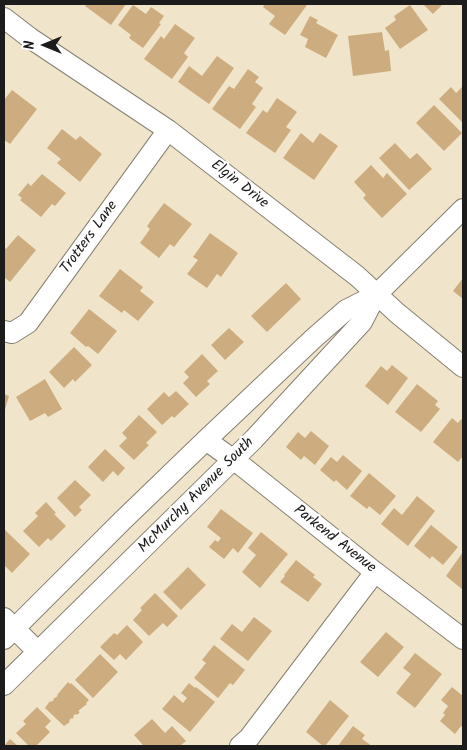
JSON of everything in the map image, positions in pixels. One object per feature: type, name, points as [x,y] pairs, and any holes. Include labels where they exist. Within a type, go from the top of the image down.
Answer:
[{"type":"street","name":"Elgin Drive","points":[[4,18],[30,38],[168,130],[357,276],[376,295],[463,367]]},
{"type":"street","name":"Trotters Lane","points":[[4,331],[12,333],[28,323],[168,130]]},
{"type":"street","name":"McMurchy Avenue South","points":[[4,685],[254,440],[362,322],[376,295],[463,209]]},
{"type":"street","name":"McMurchy Avenue South","points":[[7,628],[314,338],[346,310],[376,295]]},
{"type":"street","name":"Parkend Avenue","points":[[206,440],[463,640]]},
{"type":"street","points":[[249,744],[375,572]]},
{"type":"street","points":[[7,628],[38,652]]},
{"type":"building","points":[[87,4],[126,4],[111,25],[85,6]]},
{"type":"building","points":[[265,4],[307,5],[285,35],[269,24],[275,16],[263,7]]},
{"type":"building","points":[[423,4],[443,4],[433,14]]},
{"type":"building","points":[[133,5],[146,14],[151,7],[164,16],[159,23],[161,24],[143,48],[129,38],[131,35],[118,25]]},
{"type":"building","points":[[410,5],[428,30],[400,49],[385,28],[396,20],[394,16]]},
{"type":"building","points":[[310,16],[318,20],[316,23],[338,35],[326,58],[305,47],[308,39],[300,35]]},
{"type":"building","points":[[175,24],[195,38],[184,53],[188,57],[172,79],[144,59],[161,36],[164,39]]},
{"type":"building","points":[[382,32],[385,51],[389,50],[391,71],[353,76],[348,36]]},
{"type":"building","points":[[217,56],[234,68],[209,104],[178,82],[189,66],[202,76]]},
{"type":"building","points":[[248,69],[259,77],[255,82],[263,88],[252,104],[256,107],[240,129],[212,109],[229,86],[234,89]]},
{"type":"building","points":[[463,86],[463,123],[439,99],[451,87],[456,93]]},
{"type":"building","points":[[12,90],[37,109],[10,144],[4,140],[4,100]]},
{"type":"building","points":[[277,98],[297,112],[286,127],[291,130],[275,153],[246,133],[263,110],[267,113]]},
{"type":"building","points":[[434,105],[462,133],[444,151],[416,123]]},
{"type":"building","points":[[62,129],[76,140],[80,136],[102,154],[80,182],[57,163],[61,159],[47,148]]},
{"type":"building","points":[[301,133],[313,143],[320,133],[338,146],[314,180],[283,158]]},
{"type":"building","points":[[395,143],[410,159],[417,153],[432,169],[409,190],[379,158]]},
{"type":"building","points":[[371,165],[383,178],[387,173],[407,194],[382,218],[363,198],[366,195],[354,182]]},
{"type":"building","points":[[42,174],[66,193],[55,206],[52,204],[41,217],[20,200],[22,198],[18,195],[28,183],[31,186]]},
{"type":"building","points":[[164,203],[192,224],[174,247],[170,244],[159,258],[140,243],[150,229],[147,226]]},
{"type":"building","points":[[210,233],[238,253],[221,277],[217,274],[207,288],[187,274],[198,260],[193,257]]},
{"type":"building","points":[[18,235],[36,250],[10,282],[4,277],[4,247],[6,249]]},
{"type":"building","points":[[120,269],[143,287],[140,291],[154,302],[138,321],[124,310],[122,313],[99,296]]},
{"type":"building","points":[[463,278],[463,299],[453,291]]},
{"type":"building","points":[[286,283],[301,299],[267,332],[251,316]]},
{"type":"building","points":[[89,309],[117,331],[98,354],[88,346],[86,347],[70,333]]},
{"type":"building","points":[[229,328],[244,342],[225,360],[211,345]]},
{"type":"building","points":[[74,347],[92,365],[75,382],[73,379],[64,388],[49,372]]},
{"type":"building","points":[[202,354],[218,371],[207,381],[210,384],[196,397],[183,383],[189,377],[184,372]]},
{"type":"building","points":[[392,365],[408,378],[388,405],[365,386],[381,366],[387,371]]},
{"type":"building","points":[[45,379],[62,409],[48,417],[45,413],[30,421],[16,397]]},
{"type":"building","points":[[417,384],[438,401],[435,405],[440,409],[421,432],[395,412]]},
{"type":"building","points":[[176,391],[189,404],[174,418],[172,416],[162,425],[147,409],[164,392],[169,397]]},
{"type":"building","points":[[4,394],[9,396],[4,413]]},
{"type":"building","points":[[139,415],[157,432],[146,443],[149,445],[134,460],[119,446],[127,438],[122,433]]},
{"type":"building","points":[[452,418],[458,423],[461,419],[463,421],[463,456],[458,462],[433,442]]},
{"type":"building","points":[[311,431],[329,446],[315,465],[304,456],[301,460],[286,447],[298,432],[305,438]]},
{"type":"building","points":[[105,449],[125,468],[118,476],[113,471],[103,482],[88,467]]},
{"type":"building","points":[[343,455],[362,471],[347,490],[320,470],[331,457],[337,462]]},
{"type":"building","points":[[369,473],[396,496],[380,515],[369,506],[367,509],[350,496]]},
{"type":"building","points":[[75,480],[91,495],[79,507],[82,510],[75,517],[57,498]]},
{"type":"building","points":[[417,496],[435,511],[408,546],[381,524],[394,508],[402,515]]},
{"type":"building","points":[[46,502],[56,513],[54,514],[66,526],[51,541],[48,538],[39,547],[23,531],[38,516],[35,513]]},
{"type":"building","points":[[221,509],[253,533],[238,553],[233,548],[224,559],[209,547],[215,540],[218,542],[221,538],[207,527]]},
{"type":"building","points":[[431,525],[458,547],[443,565],[432,556],[430,559],[414,546]]},
{"type":"building","points":[[5,530],[30,554],[12,573],[4,565]]},
{"type":"building","points":[[261,532],[288,554],[260,588],[242,572],[256,555],[248,548]]},
{"type":"building","points":[[463,552],[463,590],[446,576]]},
{"type":"building","points":[[296,560],[315,575],[313,577],[322,584],[308,602],[280,582]]},
{"type":"building","points":[[188,567],[206,585],[181,610],[163,592]]},
{"type":"building","points":[[155,593],[178,616],[167,627],[163,623],[149,636],[133,620],[142,610],[140,608]]},
{"type":"building","points":[[254,617],[272,631],[248,661],[220,639],[232,624],[242,632]]},
{"type":"building","points":[[127,625],[143,642],[126,660],[120,654],[114,660],[100,647],[114,633],[117,635]]},
{"type":"building","points":[[386,632],[404,647],[378,677],[360,662]]},
{"type":"building","points":[[214,645],[245,670],[233,685],[230,683],[218,698],[194,678],[206,663],[202,660]]},
{"type":"building","points":[[415,653],[442,674],[415,708],[396,693],[411,674],[403,668]]},
{"type":"building","points":[[100,654],[118,672],[93,698],[75,680]]},
{"type":"building","points":[[68,682],[89,700],[78,711],[80,712],[73,716],[70,722],[64,726],[45,708],[50,701],[58,696]]},
{"type":"building","points":[[189,683],[215,702],[190,732],[162,709],[174,695],[183,703],[187,698],[181,693]]},
{"type":"building","points":[[452,687],[463,696],[463,726],[455,734],[440,721],[445,715],[443,713],[448,706],[441,700]]},
{"type":"building","points":[[330,700],[349,716],[325,746],[323,746],[306,732]]},
{"type":"building","points":[[37,707],[51,721],[45,727],[50,732],[36,746],[29,746],[16,733],[26,724],[23,721]]},
{"type":"building","points":[[152,719],[165,733],[172,726],[186,741],[180,746],[144,746],[134,735]]},
{"type":"building","points":[[353,726],[365,735],[362,739],[372,746],[338,746]]},
{"type":"building","points":[[10,739],[18,746],[4,746]]}]
